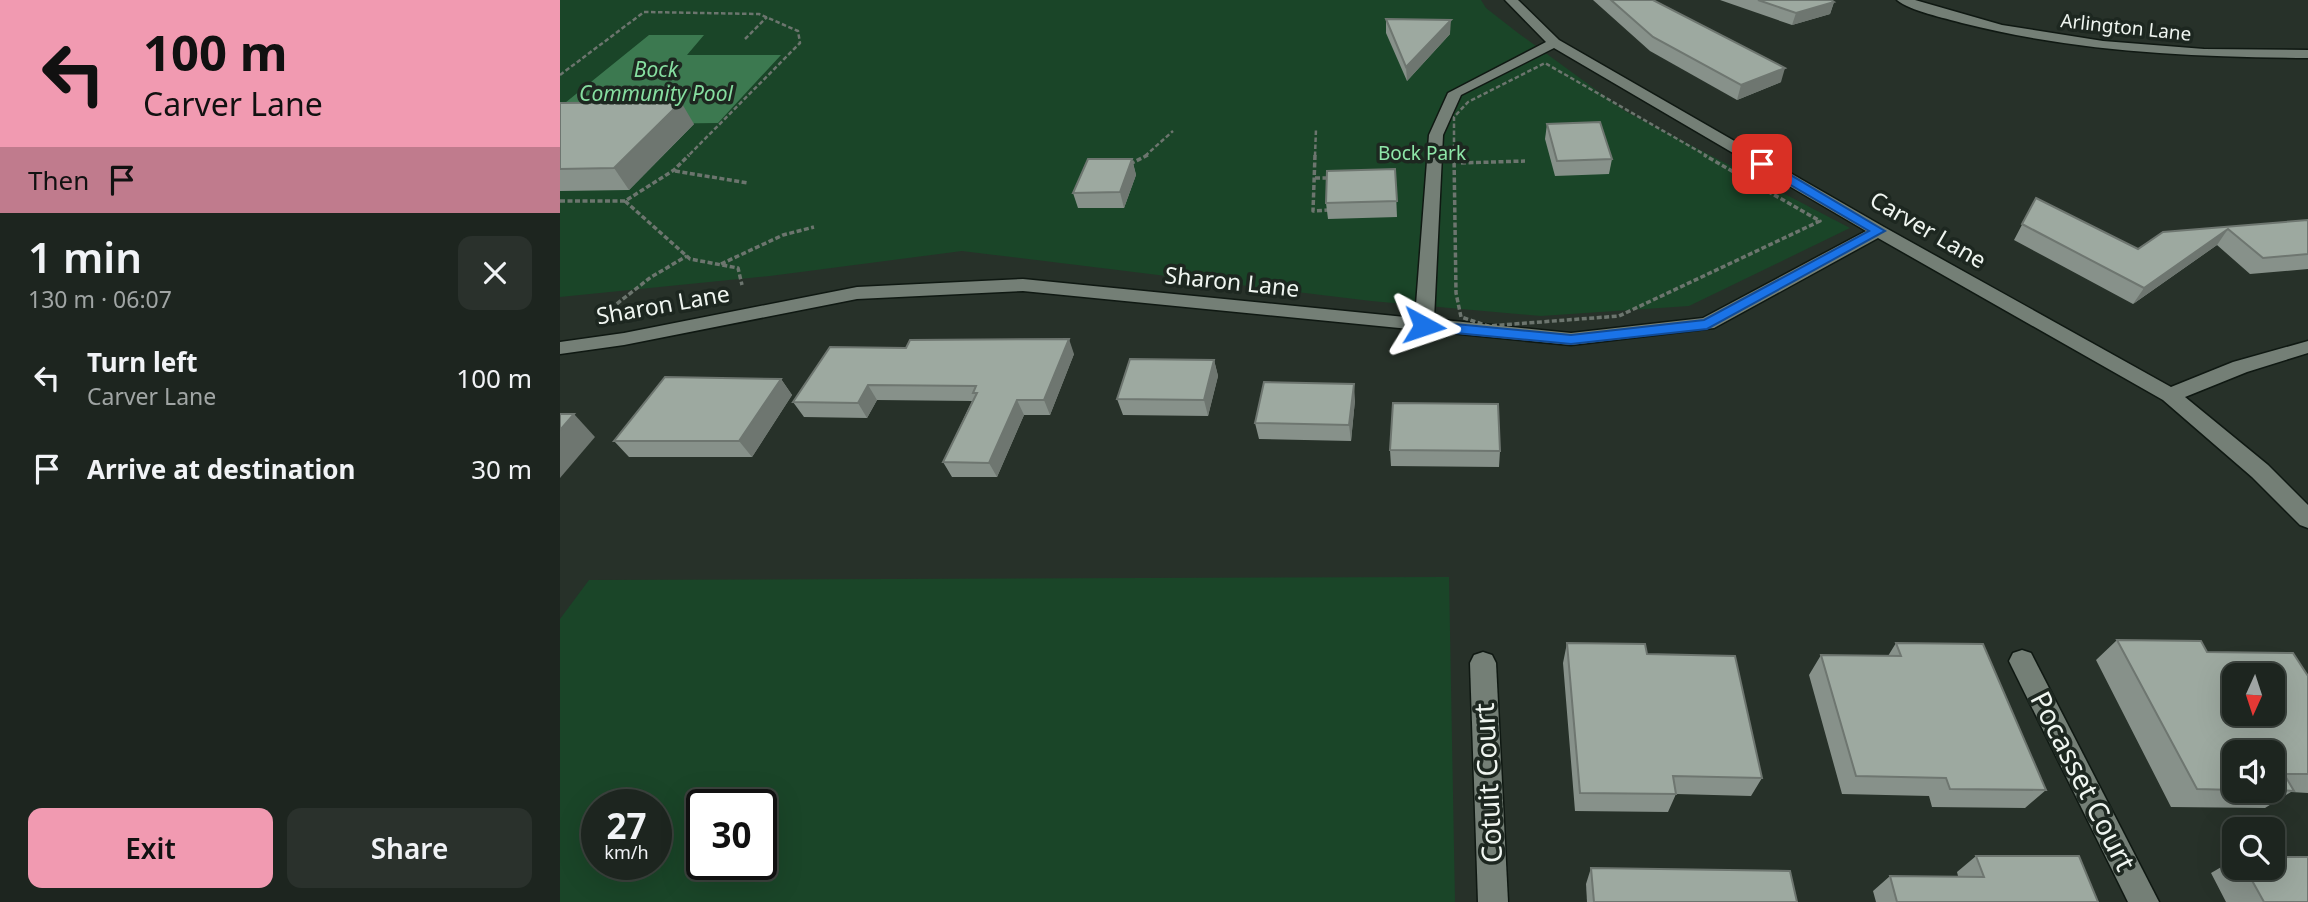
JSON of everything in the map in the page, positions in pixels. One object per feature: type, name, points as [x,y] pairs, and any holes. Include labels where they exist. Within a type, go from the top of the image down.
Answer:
[{"type":"street","name":"Carver Lane","points":[[1511,0],[1554,43],[1878,231],[2170,395],[2260,471],[2308,519]]},
{"type":"street","name":"Arlington Lane","points":[[1903,0],[1945,15],[2006,30],[2117,49],[2197,54],[2308,54]]},
{"type":"street","points":[[1424,326],[1436,135],[1455,93],[1554,43]]},
{"type":"street","name":"Sharon Lane","points":[[560,348],[624,339],[857,293],[1023,285],[1571,339],[1707,324],[1878,231]]},
{"type":"street","points":[[2170,395],[2240,367],[2308,347]]},
{"type":"street","name":"Pocasset Court","points":[[2022,660],[2144,902]]},
{"type":"street","name":"Cotuit Court","points":[[1483,663],[1493,902]]},
{"type":"path","points":[[560,75],[644,12],[759,14],[798,31],[800,43],[674,170],[625,201],[560,201]]},
{"type":"path","points":[[745,39],[767,18]]},
{"type":"path","points":[[1488,326],[1619,316],[1820,220],[1545,63]]},
{"type":"path","points":[[1316,130],[1314,211],[1328,210]]},
{"type":"path","points":[[1120,169],[1152,153],[1173,131]]},
{"type":"path","points":[[1453,164],[1525,161]]},
{"type":"path","points":[[674,170],[748,183]]},
{"type":"path","points":[[1315,178],[1335,178],[1336,187]]},
{"type":"path","points":[[625,201],[690,259],[738,268],[742,285]]},
{"type":"path","points":[[720,265],[783,235],[814,227]]},
{"type":"path","points":[[605,313],[651,277],[687,256]]},
{"type":"green space","name":"Bock Park","points":[[560,0],[1481,0],[1486,8],[1518,33],[1625,111],[1850,228],[1689,306],[1541,316],[1371,301],[962,251],[770,276],[560,297]]},
{"type":"green space","points":[[1449,577],[1455,902],[560,902],[560,619],[589,580]]},
{"type":"water","name":"Bock Community Pool","points":[[649,35],[704,35],[687,55],[781,55],[718,123],[560,125],[560,107]]},
{"type":"building","points":[[1611,0],[1653,0],[1785,68],[1741,85],[1653,37]]},
{"type":"building","points":[[1758,0],[1831,0],[1834,2],[1796,13]]},
{"type":"building","points":[[1386,19],[1451,20],[1406,67]]},
{"type":"building","points":[[681,102],[614,168],[560,169],[560,103]]},
{"type":"building","points":[[1600,122],[1612,159],[1557,161],[1547,124]]},
{"type":"building","points":[[1088,159],[1132,159],[1120,192],[1073,193]]},
{"type":"building","points":[[1395,169],[1397,201],[1326,203],[1327,171]]},
{"type":"building","points":[[2036,198],[2138,249],[2163,232],[2308,220],[2308,254],[2263,258],[2228,229],[2144,288],[2022,224]]},
{"type":"building","points":[[1069,339],[1044,400],[1017,400],[989,463],[943,462],[977,393],[973,393],[976,386],[868,385],[858,403],[793,402],[830,347],[906,348],[910,340]]},
{"type":"building","points":[[1130,359],[1214,360],[1204,400],[1117,399]]},
{"type":"building","points":[[665,377],[781,379],[739,441],[614,441]]},
{"type":"building","points":[[1264,382],[1354,384],[1349,425],[1255,423]]},
{"type":"building","points":[[1393,403],[1498,404],[1500,451],[1390,450]]},
{"type":"building","points":[[560,414],[574,414],[560,430]]},
{"type":"building","points":[[2117,640],[2201,641],[2207,652],[2293,653],[2308,676],[2308,774],[2285,774],[2285,740],[2222,740],[2222,790],[2197,789]]},
{"type":"building","points":[[1567,643],[1645,644],[1647,654],[1735,656],[1762,778],[1673,776],[1676,794],[1580,793]]},
{"type":"building","points":[[1896,643],[1983,644],[2046,790],[1950,789],[1946,778],[1856,776],[1821,655],[1901,656]]},
{"type":"building","points":[[2285,776],[2294,791],[2285,791]]},
{"type":"building","points":[[1976,856],[2079,856],[2098,902],[1897,902],[1890,876],[1984,877]]},
{"type":"building","points":[[2285,857],[2308,857],[2308,902],[2264,902],[2252,880],[2285,880]]},
{"type":"building","points":[[1591,868],[1790,871],[1797,902],[1594,902]]},
{"type":"route","points":[[1424,326],[1571,339],[1707,324],[1878,231],[1762,164]]}]
